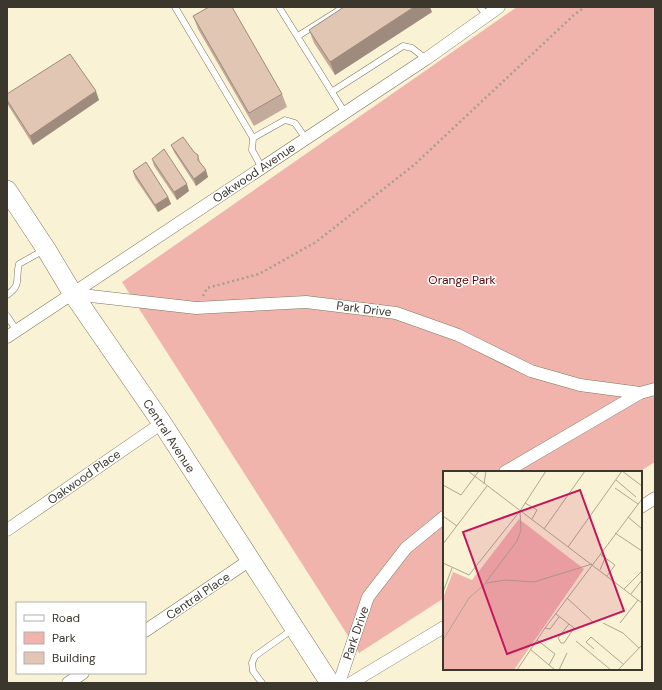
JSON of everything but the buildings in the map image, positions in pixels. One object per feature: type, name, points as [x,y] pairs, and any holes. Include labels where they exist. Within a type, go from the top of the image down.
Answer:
[{"type":"main road","name":"Central Avenue","points":[[7,190],[15,208],[46,249],[73,294],[162,423],[330,683]]},
{"type":"street","name":"Oakwood Avenue","points":[[12,334],[426,59],[483,12],[499,7]]},
{"type":"street","name":"Park Drive","points":[[73,294],[196,308],[306,302],[396,312],[458,335],[531,371],[580,385],[640,393]]},
{"type":"street","name":"Park Drive","points":[[507,471],[640,393],[655,389]]},
{"type":"street","name":"Oakwood Place","points":[[7,530],[162,423]]},
{"type":"street","points":[[642,506],[655,498]]},
{"type":"street","name":"Park Drive","points":[[339,683],[368,597],[406,548],[443,518]]},
{"type":"street","name":"Central Place","points":[[146,630],[250,560]]},
{"type":"street","points":[[351,683],[443,627]]},
{"type":"street","points":[[68,683],[82,674]]},
{"type":"lane","points":[[175,7],[252,138],[252,150],[262,168]]},
{"type":"lane","points":[[280,7],[333,91],[345,113]]},
{"type":"lane","points":[[298,36],[344,7]]},
{"type":"lane","points":[[333,91],[403,46],[412,48],[426,59]]},
{"type":"lane","points":[[252,138],[285,120],[295,123],[306,139]]},
{"type":"lane","points":[[7,295],[14,290],[18,284],[17,272],[19,264],[46,249]]},
{"type":"lane","points":[[7,316],[12,334]]},
{"type":"lane","points":[[262,683],[253,671],[252,663],[255,656],[295,628]]},
{"type":"path","points":[[196,308],[207,288],[259,274],[316,242],[414,165],[575,14],[585,7]]},
{"type":"green space","name":"Orange Park","points":[[517,7],[655,7],[655,462],[641,471],[443,471],[443,599],[359,653],[122,282]]}]
